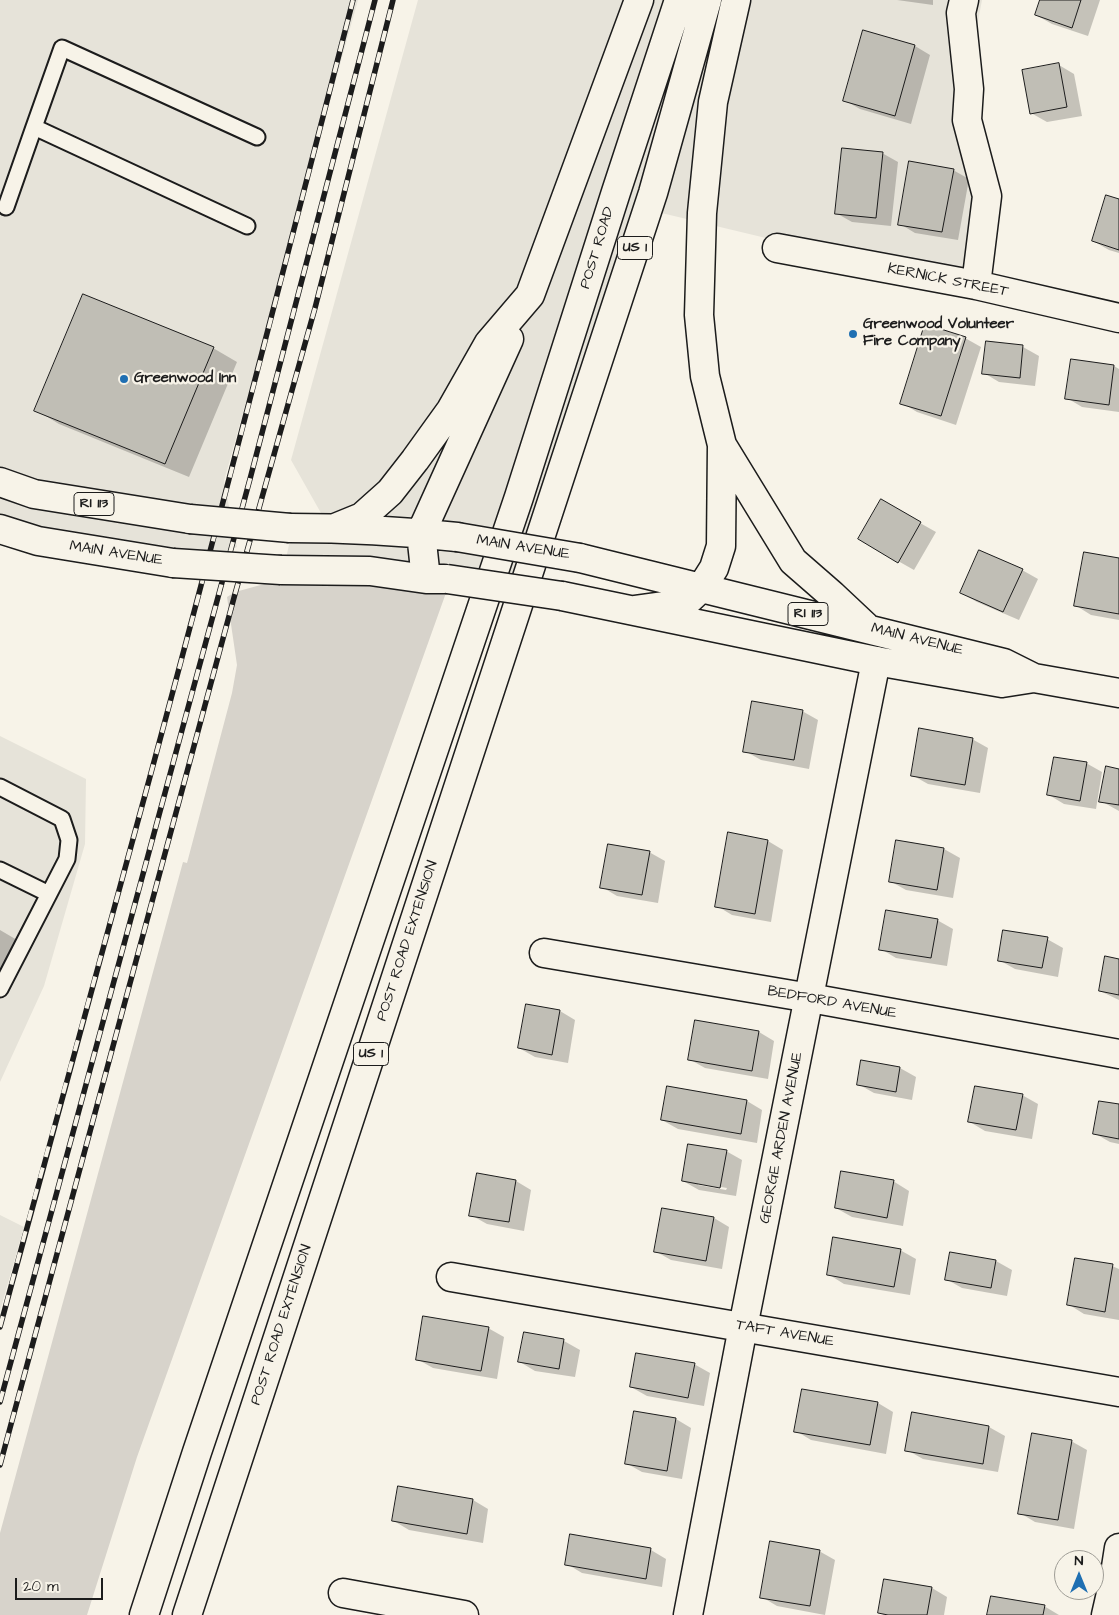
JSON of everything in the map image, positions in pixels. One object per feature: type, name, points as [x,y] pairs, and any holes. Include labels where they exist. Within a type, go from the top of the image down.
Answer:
[{"type":"main road","points":[[436,579],[421,533],[530,295],[639,0]]},
{"type":"main road","name":"POST ROAD","points":[[144,1615],[200,1443],[519,497],[616,192],[680,0]]},
{"type":"main road","name":"POST ROAD EXTENSION","points":[[188,1615],[653,193],[707,0]]},
{"type":"main road","points":[[634,610],[686,603],[702,587],[714,568],[721,546],[722,446],[705,376],[699,315],[702,213],[713,102],[736,0]]},
{"type":"main road","points":[[964,0],[961,12],[969,89],[968,120],[987,196],[976,285]]},
{"type":"main road","name":"KERNICK STREET","points":[[777,248],[976,285],[1119,318]]},
{"type":"main road","points":[[335,528],[362,517],[390,492],[451,410],[489,343],[530,295]]},
{"type":"main road","points":[[722,446],[794,561],[866,627]]},
{"type":"main road","name":"MAIN AVENUE","points":[[0,482],[34,494],[190,519],[290,528],[335,528],[421,533],[457,537],[580,558],[866,627],[1004,663],[1034,678],[1119,693]]},
{"type":"main road","name":"MAIN AVENUE","points":[[0,529],[38,541],[173,563],[281,570],[370,571],[562,596],[876,661],[1002,682],[1034,678]]},
{"type":"main road","points":[[0,546],[38,541]]},
{"type":"main road","name":"GEORGE ARDEN AVENUE","points":[[688,1615],[876,661]]},
{"type":"main road","name":"BEDFORD AVENUE","points":[[544,953],[810,998],[1119,1054]]},
{"type":"main road","name":"TAFT AVENUE","points":[[451,1276],[1119,1392]]},
{"type":"main road","points":[[1106,1615],[1119,1548]]},
{"type":"main road","points":[[343,1593],[464,1615]]},
{"type":"lane","points":[[6,206],[62,48],[257,137]]},
{"type":"lane","points":[[34,127],[246,226]]},
{"type":"lane","points":[[0,787],[62,819],[68,840],[67,859],[0,989]]},
{"type":"lane","points":[[0,870],[49,894]]},
{"type":"shaded area","points":[[0,0],[358,0],[224,481],[237,547],[228,551],[197,558],[0,531]]},
{"type":"shaded area","points":[[418,0],[982,0],[970,64],[978,281],[791,244],[649,210],[505,598],[282,577],[290,540],[330,529],[291,460]]},
{"type":"shaded area","points":[[282,577],[447,590],[137,1457],[87,1615],[0,1615],[0,1533],[183,862],[187,863],[232,693],[237,665],[227,597],[235,592],[279,580]]},
{"type":"shaded area","points":[[0,736],[86,779],[85,844],[44,986],[0,1082]]},
{"type":"shaded area","points":[[0,1215],[24,1227],[0,1311]]},
{"type":"building","points":[[1040,0],[1081,0],[1072,28],[1035,15]]},
{"type":"building","points":[[863,30],[915,45],[895,116],[843,101]]},
{"type":"building","points":[[1059,63],[1067,107],[1030,114],[1022,70]]},
{"type":"building","points":[[842,148],[883,152],[876,218],[835,214]]},
{"type":"building","points":[[909,161],[954,169],[942,232],[898,225]]},
{"type":"building","points":[[1106,195],[1119,199],[1119,250],[1092,241]]},
{"type":"building","name":"Greenwood Inn","points":[[83,294],[214,347],[165,464],[34,411]]},
{"type":"building","points":[[925,324],[966,337],[941,416],[900,404]]},
{"type":"building","points":[[986,341],[1023,345],[1020,378],[982,374]]},
{"type":"building","points":[[1071,359],[1114,365],[1109,405],[1065,399]]},
{"type":"building","points":[[881,499],[921,522],[898,563],[858,539]]},
{"type":"building","points":[[979,550],[1023,569],[1003,612],[960,593]]},
{"type":"building","points":[[1084,552],[1119,558],[1119,614],[1074,606]]},
{"type":"building","points":[[752,701],[803,710],[794,760],[743,752]]},
{"type":"building","points":[[919,728],[973,738],[965,785],[911,776]]},
{"type":"building","points":[[1054,757],[1087,762],[1080,801],[1047,795]]},
{"type":"building","points":[[1106,766],[1119,769],[1119,805],[1099,802]]},
{"type":"building","points":[[728,832],[768,840],[755,914],[715,907]]},
{"type":"building","points":[[896,840],[944,848],[937,890],[889,882]]},
{"type":"building","points":[[608,844],[650,851],[642,895],[600,888]]},
{"type":"building","points":[[886,910],[938,919],[931,958],[879,950]]},
{"type":"building","points":[[1003,930],[1048,937],[1042,968],[998,961]]},
{"type":"building","points":[[1105,956],[1119,959],[1119,995],[1099,991]]},
{"type":"building","points":[[526,1004],[560,1010],[552,1055],[518,1048]]},
{"type":"building","points":[[695,1020],[759,1031],[752,1071],[688,1060]]},
{"type":"building","points":[[861,1060],[900,1067],[896,1092],[857,1085]]},
{"type":"building","points":[[667,1086],[747,1100],[741,1134],[661,1120]]},
{"type":"building","points":[[975,1086],[1023,1094],[1016,1130],[968,1122]]},
{"type":"building","points":[[1099,1101],[1119,1104],[1119,1139],[1093,1134]]},
{"type":"building","points":[[688,1144],[727,1150],[720,1188],[682,1181]]},
{"type":"building","points":[[841,1171],[894,1180],[887,1218],[835,1208]]},
{"type":"building","points":[[477,1173],[516,1180],[509,1222],[469,1216]]},
{"type":"building","points":[[662,1208],[714,1217],[706,1261],[654,1252]]},
{"type":"building","points":[[833,1237],[901,1249],[894,1287],[827,1275]]},
{"type":"building","points":[[950,1252],[996,1260],[991,1288],[945,1280]]},
{"type":"building","points":[[1075,1258],[1113,1264],[1105,1312],[1067,1305]]},
{"type":"building","points":[[423,1316],[489,1327],[481,1371],[416,1360]]},
{"type":"building","points":[[524,1332],[564,1339],[559,1369],[518,1362]]},
{"type":"building","points":[[636,1353],[695,1363],[688,1398],[630,1387]]},
{"type":"building","points":[[802,1389],[878,1402],[870,1445],[794,1432]]},
{"type":"building","points":[[634,1411],[676,1418],[667,1471],[625,1464]]},
{"type":"building","points":[[912,1412],[989,1426],[983,1464],[905,1451]]},
{"type":"building","points":[[1032,1433],[1072,1440],[1058,1520],[1018,1514]]},
{"type":"building","points":[[398,1486],[473,1499],[467,1534],[392,1521]]},
{"type":"building","points":[[570,1534],[651,1548],[646,1579],[565,1565]]},
{"type":"building","points":[[770,1541],[820,1550],[810,1606],[760,1598]]},
{"type":"building","points":[[884,1579],[932,1587],[927,1615],[888,1615],[878,1613]]},
{"type":"building","points":[[991,1596],[1045,1605],[1043,1615],[987,1615]]},
{"type":"railway","points":[[0,1327],[198,596],[353,0]]},
{"type":"railway","points":[[0,1402],[250,479],[375,0]]},
{"type":"railway","points":[[0,1465],[235,594],[315,308],[393,0]]},
{"type":"place","name":"Greenwood Volunteer Fire Company","points":[[853,334]]},
{"type":"place","name":"Greenwood Inn","points":[[124,379]]}]
